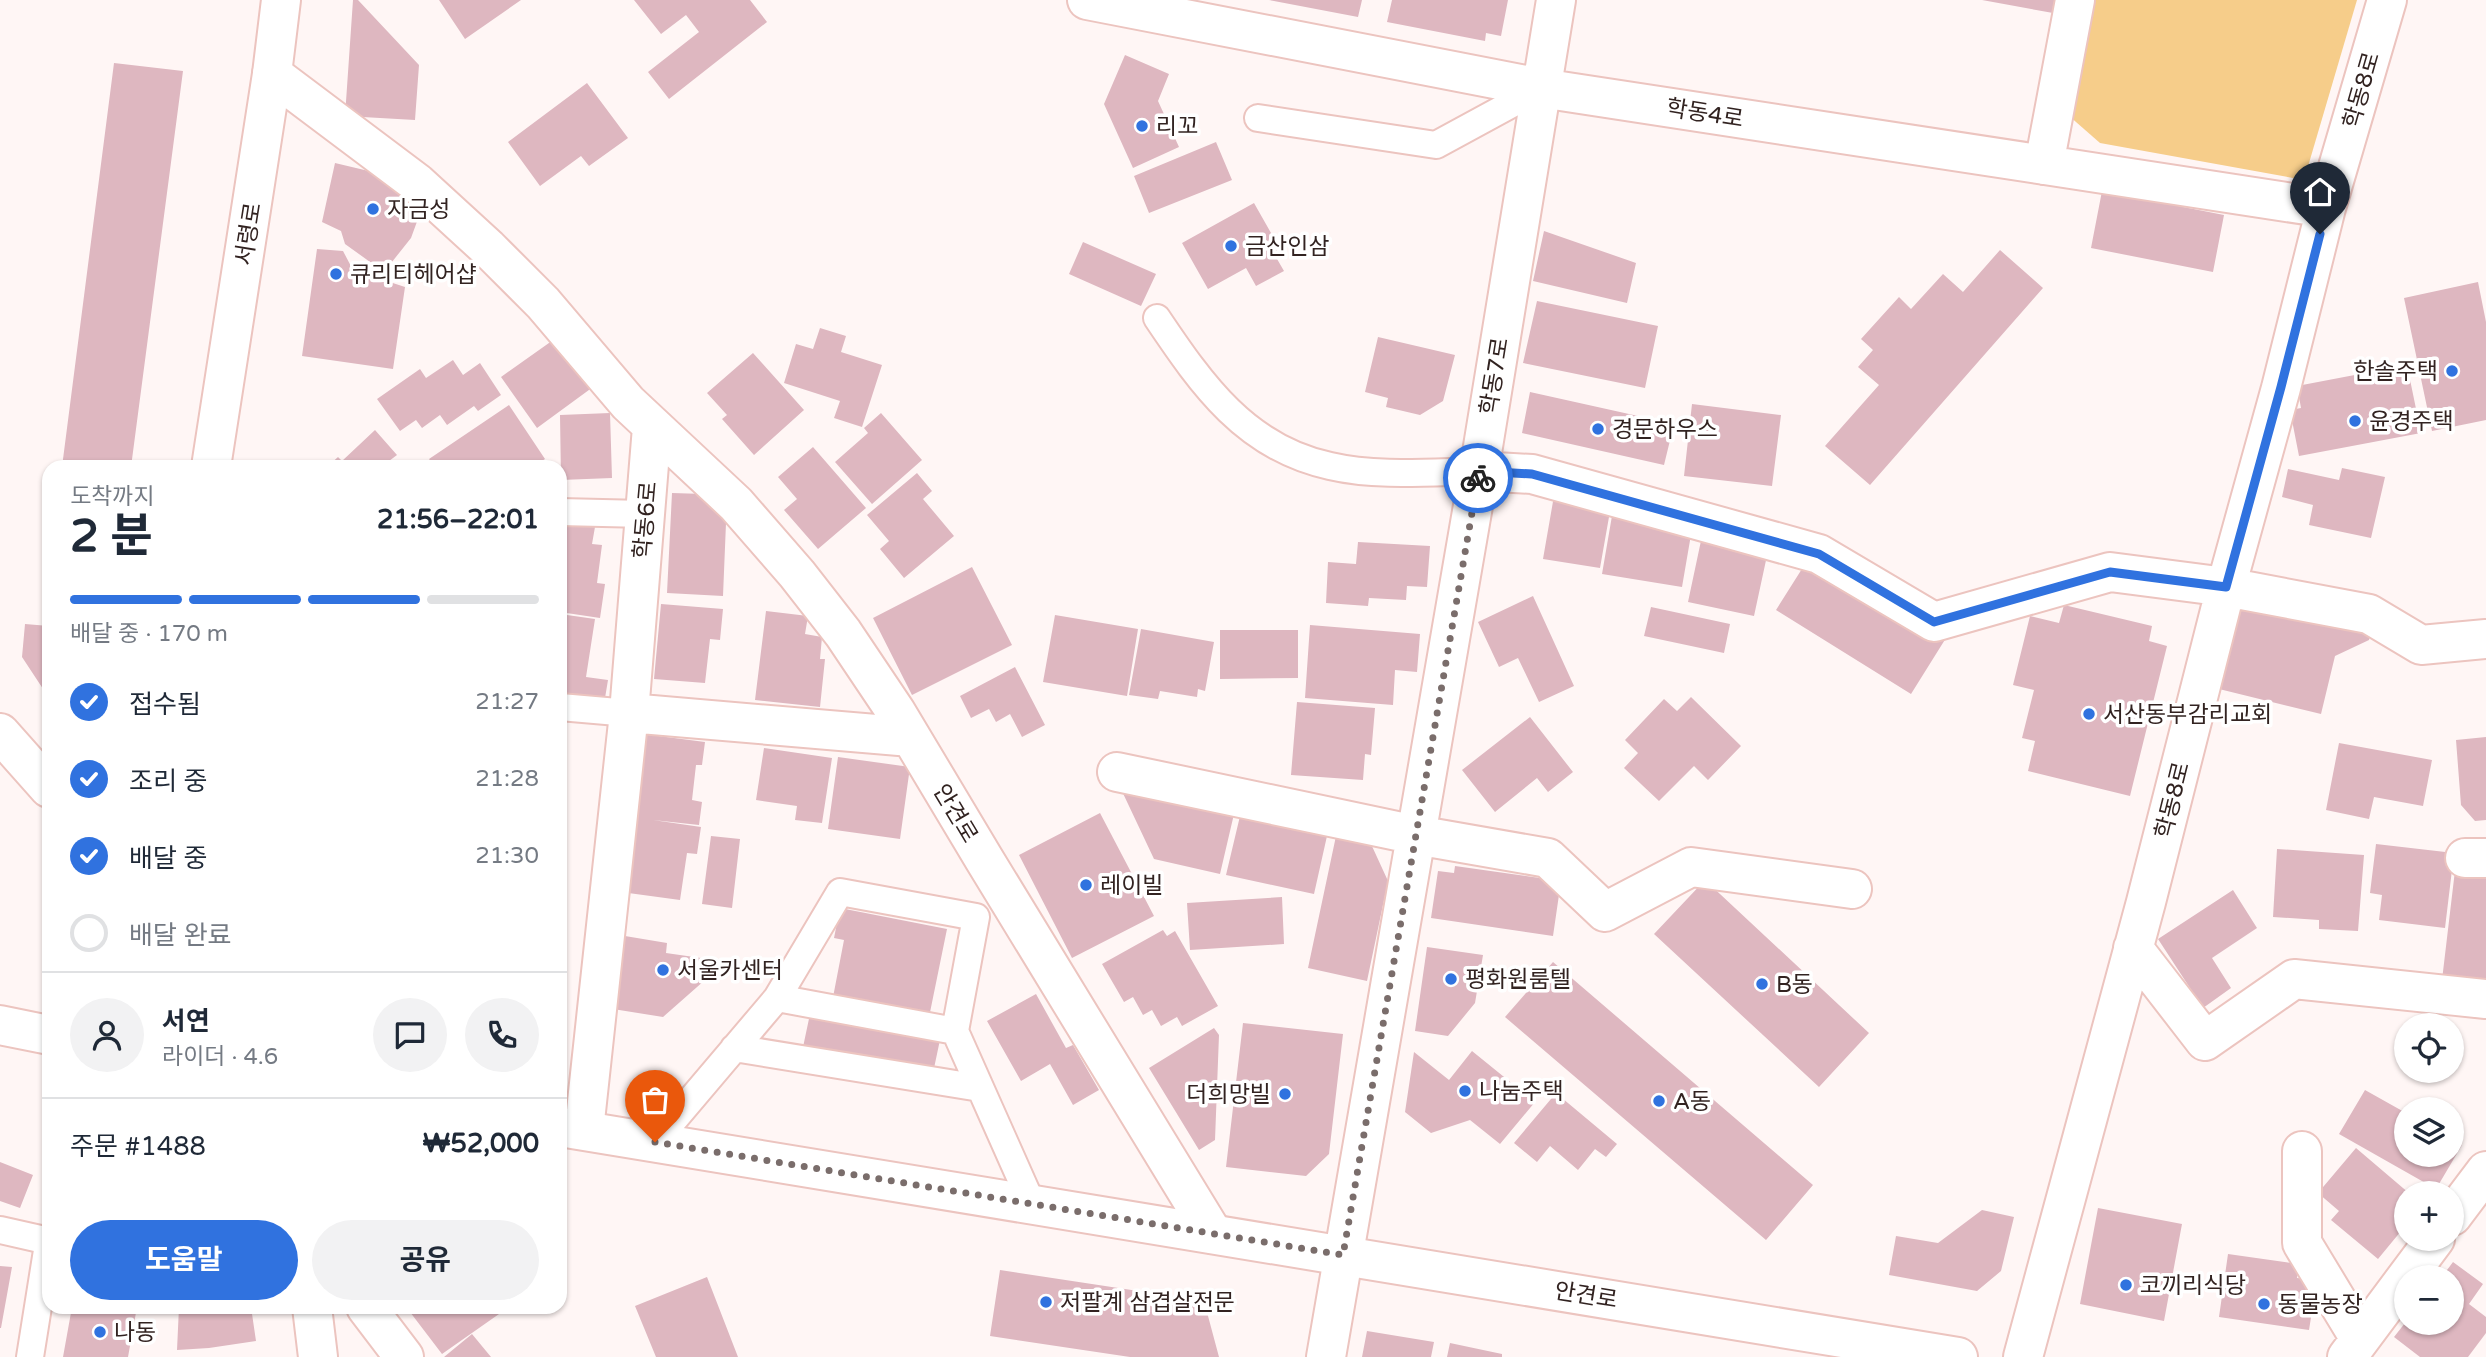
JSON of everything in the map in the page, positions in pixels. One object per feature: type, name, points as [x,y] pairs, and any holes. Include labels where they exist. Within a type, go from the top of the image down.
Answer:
[{"type":"street","name":"서령로","points":[[212,460],[281,0]]},
{"type":"street","name":"학동4로","points":[[1087,0],[1541,88],[2326,208]]},
{"type":"street","name":"학동7로","points":[[1326,1357],[1479,471],[1556,0]]},
{"type":"street","points":[[2043,165],[2075,0]]},
{"type":"street","name":"학동8로","points":[[2023,1357],[2281,387],[2326,208],[2387,0]]},
{"type":"street","points":[[272,74],[417,183],[488,248],[543,303],[628,403],[652,427]]},
{"type":"street","name":"학동6로","points":[[572,1129],[629,713],[652,427]]},
{"type":"street","name":"안견로","points":[[652,427],[736,504],[797,574],[850,644],[911,737],[1213,1234]]},
{"type":"street","points":[[1479,471],[1532,474],[1819,554],[1934,622],[2110,572],[2226,587],[2369,614],[2421,645],[2486,639]]},
{"type":"street","points":[[629,713],[911,737]]},
{"type":"street","points":[[0,733],[42,780]]},
{"type":"street","points":[[1117,772],[1416,835],[1548,858],[1605,912],[1691,867],[1852,889]]},
{"type":"street","points":[[2133,947],[2205,1041],[2294,979],[2486,999]]},
{"type":"street","points":[[0,1025],[42,1034]]},
{"type":"street","name":"안견로","points":[[572,1129],[1958,1357]]},
{"type":"street","points":[[2302,1151],[2302,1242],[2353,1348],[2426,1251]]},
{"type":"street","points":[[2464,1200],[2486,1171]]},
{"type":"street","points":[[313,1314],[318,1357]]},
{"type":"street","points":[[371,1314],[404,1357]]},
{"type":"lane","points":[[1258,118],[1436,145],[1541,88]]},
{"type":"lane","points":[[1157,318],[1196,374],[1226,410],[1280,448],[1330,467],[1366,471],[1479,471]]},
{"type":"lane","points":[[567,512],[645,514]]},
{"type":"lane","points":[[567,708],[629,713]]},
{"type":"lane","points":[[655,1142],[777,998],[840,892],[976,917],[954,1031],[1032,1204]]},
{"type":"lane","points":[[777,998],[954,1031]]},
{"type":"lane","points":[[734,1048],[980,1088]]},
{"type":"lane","points":[[0,1230],[42,1239]]},
{"type":"lane","points":[[30,1357],[42,1283]]},
{"type":"shaded area","points":[[2087,0],[2357,0],[2304,180],[2100,143],[2068,115]]},
{"type":"building","points":[[353,0],[358,0],[419,65],[415,120],[345,116]]},
{"type":"building","points":[[439,0],[521,0],[465,39]]},
{"type":"building","points":[[634,0],[750,0],[767,22],[669,99],[648,72],[699,32],[686,15],[661,34]]},
{"type":"building","points":[[1269,0],[1362,0],[1358,17]]},
{"type":"building","points":[[1392,0],[1508,0],[1501,36],[1486,33],[1485,41],[1387,22]]},
{"type":"building","points":[[1982,0],[2056,0],[2053,13]]},
{"type":"building","name":"리꼬","points":[[1125,55],[1169,74],[1158,101],[1179,147],[1133,168],[1104,104]]},
{"type":"building","points":[[114,63],[183,71],[132,460],[63,460]]},
{"type":"building","points":[[587,83],[628,138],[589,166],[581,156],[540,186],[508,142]]},
{"type":"building","points":[[1216,142],[1232,180],[1149,213],[1134,176]]},
{"type":"building","name":"자금성","points":[[335,163],[377,173],[426,197],[411,238],[384,272],[345,244],[341,231],[322,222]]},
{"type":"building","points":[[2102,191],[2224,215],[2213,272],[2091,248]]},
{"type":"building","name":"금산인삼","points":[[1254,203],[1280,249],[1273,252],[1284,271],[1256,286],[1246,268],[1208,289],[1182,243]]},
{"type":"building","points":[[1544,231],[1636,263],[1627,303],[1533,281]]},
{"type":"building","points":[[1083,242],[1156,274],[1141,306],[1069,274]]},
{"type":"building","points":[[317,249],[343,251],[353,270],[405,287],[393,369],[302,356]]},
{"type":"building","points":[[2000,250],[2043,288],[1870,485],[1825,446],[1879,385],[1858,367],[1873,350],[1861,339],[1899,297],[1911,309],[1943,274],[1963,292]]},
{"type":"building","name":"한솔주택","points":[[2478,282],[2486,322],[2486,420],[2432,431],[2404,298]]},
{"type":"building","points":[[1537,301],[1658,326],[1645,388],[1523,363]]},
{"type":"building","points":[[820,328],[846,336],[841,352],[882,365],[862,427],[834,418],[840,401],[784,383],[796,344],[813,349]]},
{"type":"building","points":[[1378,337],[1455,355],[1443,401],[1420,415],[1386,407],[1388,398],[1365,392]]},
{"type":"building","points":[[556,338],[593,387],[537,428],[501,377]]},
{"type":"building","points":[[753,353],[804,410],[754,455],[722,419],[727,415],[707,393]]},
{"type":"building","points":[[453,360],[463,375],[480,363],[501,395],[478,411],[474,406],[447,425],[440,415],[422,428],[416,420],[400,431],[377,399],[420,369],[426,378]]},
{"type":"building","name":"윤경주택","points":[[2407,365],[2421,433],[2299,456],[2290,410],[2301,408],[2297,386]]},
{"type":"building","name":"경문하우스","points":[[1530,392],[1674,424],[1664,465],[1522,433]]},
{"type":"building","points":[[1692,404],[1781,415],[1772,486],[1684,476]]},
{"type":"building","points":[[509,405],[545,459],[430,460]]},
{"type":"building","points":[[610,413],[612,478],[567,480],[567,460],[561,460],[560,415]]},
{"type":"building","points":[[881,413],[922,460],[872,504],[835,462],[868,433],[864,428]]},
{"type":"building","points":[[375,430],[397,455],[390,460],[343,460]]},
{"type":"building","points":[[813,447],[866,508],[818,549],[784,510],[797,499],[778,477]]},
{"type":"building","points":[[2342,468],[2385,477],[2371,538],[2309,525],[2313,505],[2282,497],[2288,469],[2339,480]]},
{"type":"building","points":[[917,473],[932,491],[923,499],[954,536],[904,578],[880,549],[889,541],[867,515]]},
{"type":"building","points":[[1555,490],[1612,500],[1600,568],[1543,559]]},
{"type":"building","points":[[672,493],[704,494],[726,523],[723,596],[667,593]]},
{"type":"building","points":[[1613,510],[1693,523],[1682,587],[1602,574]]},
{"type":"building","points":[[567,522],[595,527],[592,544],[602,545],[597,583],[605,584],[600,618],[567,613]]},
{"type":"building","points":[[1702,536],[1768,551],[1754,616],[1688,602]]},
{"type":"building","points":[[1358,542],[1430,546],[1427,587],[1407,586],[1406,600],[1369,598],[1368,606],[1326,603],[1328,562],[1356,564]]},
{"type":"building","points":[[1812,553],[1946,638],[1911,694],[1776,610]]},
{"type":"building","points":[[972,567],[1012,645],[912,695],[873,618]]},
{"type":"building","points":[[2239,593],[2373,626],[2369,640],[2335,656],[2321,714],[2215,688]]},
{"type":"building","points":[[1533,596],[1574,686],[1539,702],[1518,658],[1499,667],[1478,622]]},
{"type":"building","points":[[661,604],[723,609],[720,640],[710,639],[705,683],[654,679]]},
{"type":"building","name":"서산동부감리교회","points":[[2064,605],[2152,626],[2149,641],[2167,646],[2130,796],[2028,771],[2035,741],[2022,738],[2034,690],[2013,685],[2030,616],[2059,623]]},
{"type":"building","points":[[1651,607],[1730,624],[1724,653],[1644,636]]},
{"type":"building","points":[[766,611],[808,616],[805,634],[822,637],[820,659],[825,659],[820,707],[755,700]]},
{"type":"building","points":[[567,615],[595,619],[586,677],[608,680],[604,704],[567,699]]},
{"type":"building","points":[[1055,615],[1138,629],[1127,696],[1043,682]]},
{"type":"building","points":[[25,624],[42,625],[42,687],[22,657]]},
{"type":"building","points":[[1310,625],[1420,634],[1417,672],[1395,670],[1393,705],[1305,698]]},
{"type":"building","points":[[1141,629],[1214,642],[1205,691],[1198,689],[1197,697],[1160,691],[1158,699],[1129,695]]},
{"type":"building","points":[[1220,630],[1298,630],[1298,678],[1220,679]]},
{"type":"building","points":[[1015,667],[1045,725],[1022,737],[1010,714],[996,722],[989,709],[971,718],[960,696]]},
{"type":"building","points":[[1691,697],[1741,746],[1708,780],[1694,766],[1659,801],[1624,768],[1638,753],[1625,740],[1664,699],[1677,711]]},
{"type":"building","points":[[1297,702],[1375,708],[1371,755],[1365,754],[1363,780],[1291,775]]},
{"type":"building","points":[[1530,717],[1573,772],[1548,792],[1537,778],[1495,812],[1462,770]]},
{"type":"building","points":[[643,734],[705,742],[702,765],[696,765],[692,800],[702,802],[699,825],[653,820],[701,827],[697,854],[687,853],[680,900],[621,892]]},
{"type":"building","points":[[2486,737],[2486,820],[2475,821],[2461,805],[2456,740]]},
{"type":"building","points":[[2339,743],[2432,760],[2423,806],[2374,797],[2369,819],[2326,810]]},
{"type":"building","points":[[764,748],[832,758],[822,823],[795,820],[797,806],[756,800]]},
{"type":"building","points":[[838,757],[910,767],[900,839],[828,829]]},
{"type":"building","points":[[1120,787],[1234,814],[1220,874],[1154,859]]},
{"type":"building","name":"레이빌","points":[[1100,813],[1154,916],[1072,958],[1019,855]]},
{"type":"building","points":[[1240,816],[1327,836],[1314,894],[1226,875]]},
{"type":"building","points":[[711,836],[740,839],[732,908],[702,904]]},
{"type":"building","points":[[1336,836],[1371,844],[1388,881],[1367,981],[1308,968]]},
{"type":"building","points":[[2376,844],[2454,853],[2445,928],[2379,920],[2382,895],[2370,893]]},
{"type":"building","points":[[2277,849],[2364,855],[2358,931],[2319,929],[2319,920],[2273,917]]},
{"type":"building","points":[[2456,862],[2486,865],[2486,985],[2442,980]]},
{"type":"building","points":[[1455,866],[1561,881],[1553,936],[1431,918],[1438,871],[1454,873]]},
{"type":"building","name":"B동","points":[[1705,880],[1869,1033],[1819,1087],[1654,934]]},
{"type":"building","points":[[2233,890],[2257,928],[2212,958],[2231,988],[2203,1008],[2158,939]]},
{"type":"building","points":[[1282,897],[1284,944],[1190,950],[1187,903]]},
{"type":"building","points":[[840,908],[947,929],[926,1032],[941,1035],[929,1092],[799,1066],[810,1014],[829,1018],[844,940],[834,938]]},
{"type":"building","points":[[1163,930],[1167,936],[1175,931],[1218,1006],[1182,1026],[1177,1017],[1161,1026],[1152,1010],[1143,1015],[1133,997],[1124,1002],[1102,964]]},
{"type":"building","name":"서울카센터","points":[[625,936],[667,943],[666,953],[708,959],[705,980],[663,1017],[613,1009]]},
{"type":"building","name":"평화원룸텔","points":[[1427,947],[1483,955],[1475,1003],[1448,1036],[1415,1031]]},
{"type":"building","name":"A동","points":[[1553,962],[1813,1185],[1766,1240],[1505,1017]]},
{"type":"building","points":[[1036,994],[1066,1048],[1073,1045],[1099,1090],[1073,1105],[1050,1064],[1021,1081],[987,1021]]},
{"type":"building","name":"더희망빌","points":[[1243,1023],[1343,1034],[1329,1154],[1306,1176],[1226,1167]]},
{"type":"building","points":[[1214,1028],[1219,1035],[1215,1140],[1199,1150],[1149,1068]]},
{"type":"building","name":"나눔주택","points":[[1472,1051],[1535,1102],[1500,1144],[1470,1120],[1431,1133],[1405,1112],[1414,1052],[1449,1080]]},
{"type":"building","points":[[2365,1090],[2394,1106],[2394,1165],[2339,1134]]},
{"type":"building","points":[[1556,1093],[1617,1144],[1606,1157],[1595,1149],[1578,1170],[1550,1146],[1537,1162],[1514,1143]]},
{"type":"building","points":[[2356,1148],[2395,1181],[2394,1240],[2378,1259],[2331,1220],[2339,1211],[2318,1193]]},
{"type":"building","points":[[0,1162],[33,1175],[20,1208],[0,1201]]},
{"type":"building","points":[[2397,1167],[2449,1167],[2441,1181],[2422,1181]]},
{"type":"building","points":[[2098,1208],[2182,1224],[2164,1321],[2080,1304]]},
{"type":"building","points":[[1982,1210],[2014,1217],[2001,1271],[1977,1291],[1889,1275],[1896,1236],[1938,1243]]},
{"type":"building","points":[[2228,1254],[2299,1264],[2297,1278],[2317,1280],[2309,1330],[2219,1317]]},
{"type":"building","points":[[0,1266],[12,1267],[1,1328],[0,1328]]},
{"type":"building","points":[[1000,1270],[1204,1301],[1219,1357],[1130,1357],[990,1336]]},
{"type":"building","points":[[2464,1270],[2483,1284],[2469,1304],[2486,1317],[2486,1333],[2468,1357],[2420,1357],[2394,1337],[2464,1335]]},
{"type":"building","points":[[707,1277],[738,1357],[656,1357],[635,1306]]},
{"type":"building","name":"나동","points":[[71,1314],[136,1314],[128,1357],[63,1357]]},
{"type":"building","points":[[179,1314],[252,1314],[256,1341],[177,1350]]},
{"type":"building","points":[[412,1314],[499,1314],[442,1354]]},
{"type":"building","points":[[1367,1331],[1434,1342],[1431,1357],[1362,1357]]},
{"type":"building","points":[[472,1334],[491,1357],[444,1357]]},
{"type":"building","points":[[1450,1343],[1502,1354],[1502,1357],[1447,1357]]},
{"type":"way so far","points":[[655,1142],[1343,1255],[1478,478]]},
{"type":"place","name":"리꼬","points":[[1142,126]]},
{"type":"place","name":"자금성","points":[[373,209]]},
{"type":"place","name":"금산인삼","points":[[1231,246]]},
{"type":"place","name":"큐리티헤어샵","points":[[336,274]]},
{"type":"place","name":"한솔주택","points":[[2452,371]]},
{"type":"place","name":"윤경주택","points":[[2355,421]]},
{"type":"place","name":"경문하우스","points":[[1598,429]]},
{"type":"place","name":"서산동부감리교회","points":[[2089,714]]},
{"type":"place","name":"레이빌","points":[[1086,885]]},
{"type":"place","name":"서울카센터","points":[[663,970]]},
{"type":"place","name":"평화원룸텔","points":[[1451,979]]},
{"type":"place","name":"B동","points":[[1762,984]]},
{"type":"place","name":"나눔주택","points":[[1465,1091]]},
{"type":"place","name":"더희망빌","points":[[1285,1094]]},
{"type":"place","name":"A동","points":[[1659,1101]]},
{"type":"place","name":"코끼리식당","points":[[2126,1285]]},
{"type":"place","name":"저팔계 삼겹살전문","points":[[1046,1302]]},
{"type":"place","name":"동물농장","points":[[2264,1304]]},
{"type":"place","name":"나동","points":[[100,1332]]},
{"type":"route","points":[[1478,478],[1479,471],[1532,474],[1819,554],[1934,622],[2110,572],[2226,587],[2320,234]]}]
